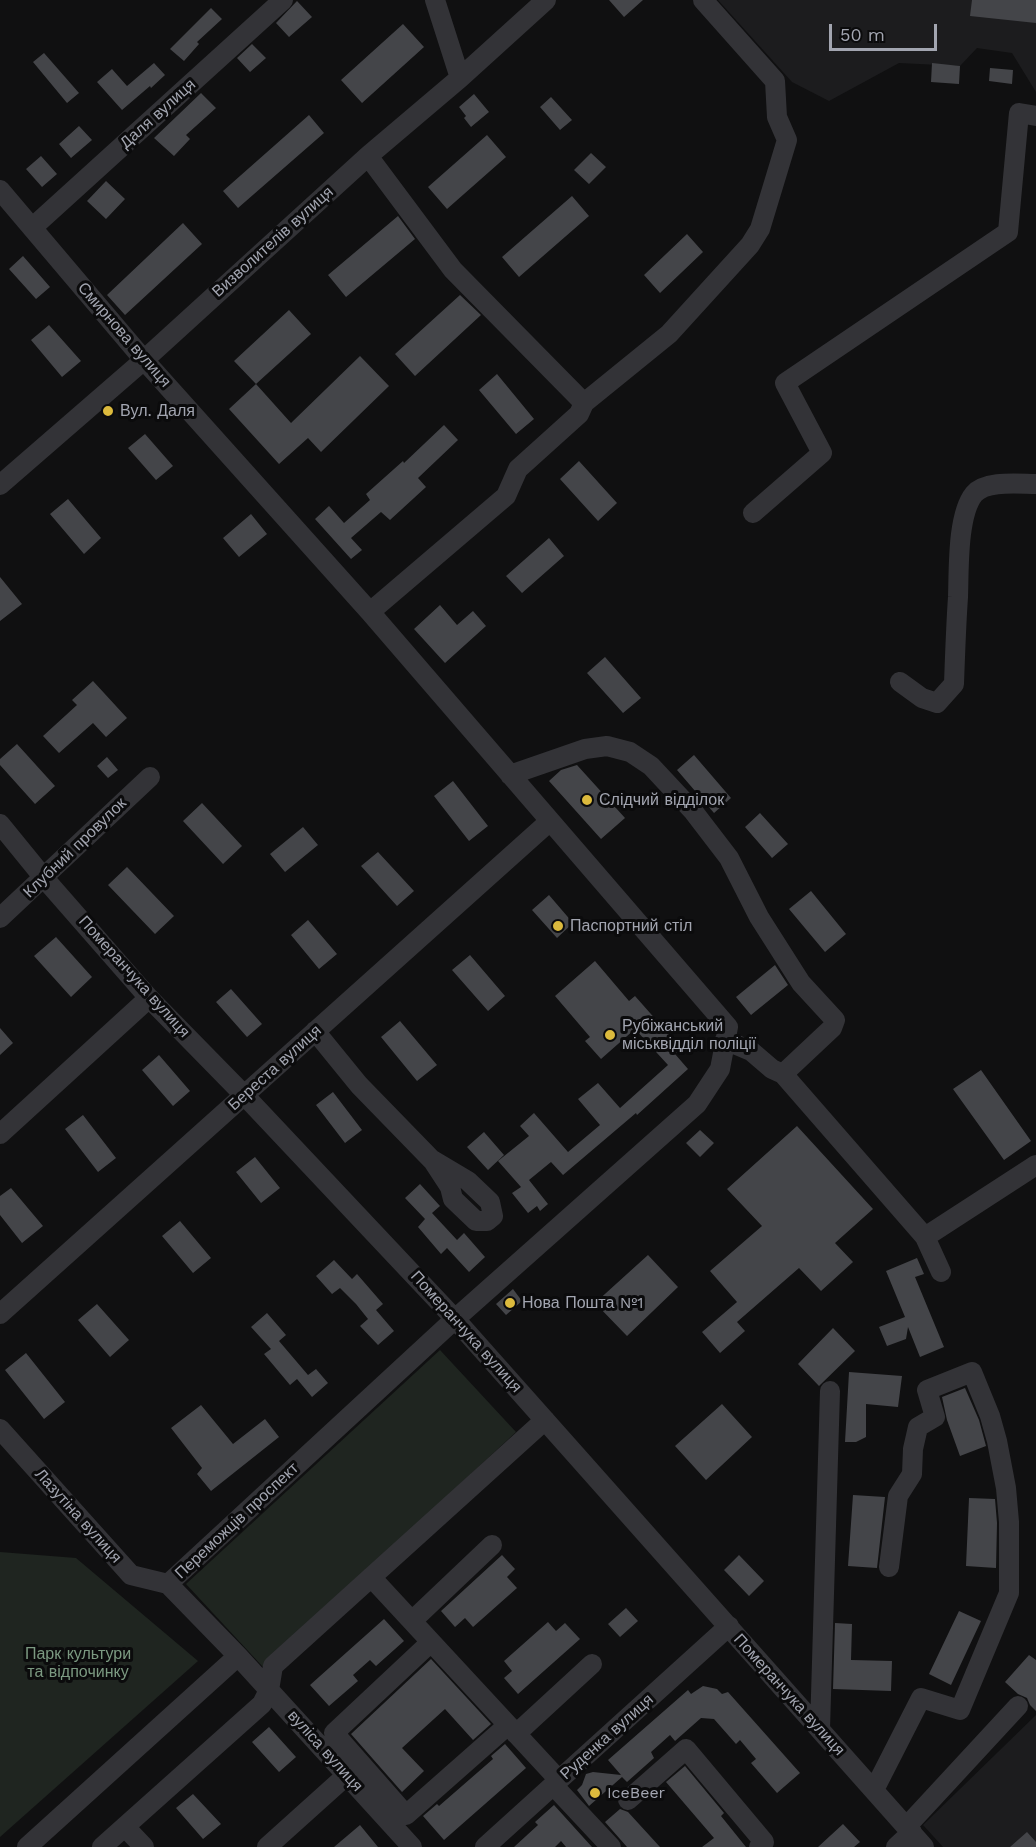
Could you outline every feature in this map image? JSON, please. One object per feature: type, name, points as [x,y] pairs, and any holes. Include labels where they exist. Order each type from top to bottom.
[{"type":"street","name":"Даля вулиця","points":[[33,227],[283,0]]},
{"type":"street","points":[[435,0],[460,78]]},
{"type":"street","name":"Визволителів вулиця","points":[[0,485],[144,360],[368,156],[460,78],[546,0]]},
{"type":"street","points":[[370,612],[506,495],[518,469],[579,414],[584,403],[669,334],[750,245],[760,229],[787,140],[777,117],[775,81],[704,0]]},
{"type":"street","points":[[753,513],[822,453],[785,383],[1008,232],[1018,113],[1036,116]]},
{"type":"street","points":[[368,156],[453,270],[584,403]]},
{"type":"street","name":"Смирнова вулиця","points":[[0,190],[144,360],[370,612],[728,1027],[725,1040]]},
{"type":"street","points":[[900,682],[922,698],[937,703],[954,684],[961,535],[967,507],[975,493],[989,486],[1008,483],[1036,484]]},
{"type":"street","points":[[510,775],[585,749],[607,746],[630,752],[651,766],[693,811],[729,858],[759,917],[801,983],[835,1020],[832,1028],[783,1074]]},
{"type":"street","name":"Клубний провулок","points":[[0,918],[150,777]]},
{"type":"street","name":"Береста вулиця","points":[[0,1314],[550,821]]},
{"type":"street","name":"Померанчука вулиця","points":[[0,824],[149,998],[456,1319],[914,1835]]},
{"type":"street","points":[[0,1134],[149,998]]},
{"type":"street","points":[[315,1031],[359,1085],[433,1161]]},
{"type":"street","points":[[725,1040],[751,1051],[772,1069],[783,1074],[925,1237],[941,1272]]},
{"type":"street","name":"Переможців проспект","points":[[238,1656],[168,1584],[456,1319],[697,1104],[720,1069],[725,1040]]},
{"type":"street","points":[[925,1237],[1036,1165]]},
{"type":"street","points":[[874,1790],[921,1698],[960,1710],[1009,1593],[1009,1522],[1006,1488],[998,1441],[972,1372],[927,1390],[935,1417],[918,1427],[913,1449],[912,1474],[898,1496],[889,1567]]},
{"type":"street","points":[[820,1729],[830,1391]]},
{"type":"street","points":[[102,1847],[262,1704],[269,1690],[273,1666],[545,1420]]},
{"type":"street","name":"Лазутіна вулиця","points":[[0,1429],[132,1575],[168,1584]]},
{"type":"street","points":[[412,1621],[492,1545]]},
{"type":"street","points":[[371,1577],[512,1729],[611,1847]]},
{"type":"street","name":"Руденка вулиця","points":[[485,1847],[729,1626]]},
{"type":"street","points":[[431,1642],[334,1732],[360,1781],[406,1815],[592,1664]]},
{"type":"street","points":[[27,1847],[238,1656]]},
{"type":"street","name":"вуліса вулиця","points":[[238,1656],[360,1781],[412,1847]]},
{"type":"street","points":[[896,1847],[914,1835],[1018,1706]]},
{"type":"street","points":[[628,1800],[686,1749],[764,1842],[759,1847]]},
{"type":"street","points":[[267,1847],[360,1781]]},
{"type":"street","points":[[125,1827],[144,1847]]},
{"type":"shaded area","points":[[718,0],[1036,0],[1036,92],[1012,53],[977,48],[960,66],[899,63],[829,101],[792,82]]},
{"type":"shaded area","points":[[1036,1715],[1036,1847],[943,1847],[923,1825]]},
{"type":"green space","points":[[440,1350],[516,1432],[263,1667],[186,1584]]},
{"type":"green space","name":"Парк культури та відпочинку","points":[[0,1552],[76,1558],[198,1661],[0,1837]]},
{"type":"building","points":[[609,0],[643,0],[624,17]]},
{"type":"building","points":[[972,0],[1036,0],[1036,23],[970,16]]},
{"type":"building","points":[[297,1],[312,17],[289,37],[276,23]]},
{"type":"building","points":[[211,8],[222,19],[197,42],[199,44],[184,61],[170,49]]},
{"type":"building","points":[[403,24],[424,47],[362,103],[341,80]]},
{"type":"building","points":[[252,44],[266,58],[250,72],[237,58]]},
{"type":"building","points":[[44,53],[79,93],[67,103],[33,62]]},
{"type":"building","points":[[154,63],[165,75],[122,110],[97,82],[112,69],[127,86]]},
{"type":"building","points":[[932,63],[960,66],[959,84],[931,82]]},
{"type":"building","points":[[990,68],[1013,70],[1012,84],[989,81]]},
{"type":"building","points":[[201,93],[216,108],[186,135],[190,139],[174,156],[154,138]]},
{"type":"building","points":[[474,94],[489,112],[471,127],[459,107]]},
{"type":"building","points":[[551,97],[572,120],[560,130],[540,107]]},
{"type":"building","points":[[309,115],[324,133],[238,208],[223,191]]},
{"type":"building","points":[[79,126],[92,140],[71,158],[59,144]]},
{"type":"building","points":[[487,135],[506,157],[447,209],[428,187]]},
{"type":"building","points":[[591,153],[606,167],[589,184],[574,170]]},
{"type":"building","points":[[41,156],[57,174],[42,187],[26,169]]},
{"type":"building","points":[[106,181],[125,199],[106,219],[87,201]]},
{"type":"building","points":[[572,196],[589,216],[519,277],[502,257]]},
{"type":"building","points":[[398,216],[415,239],[346,297],[328,275]]},
{"type":"building","points":[[183,223],[202,244],[125,315],[107,295]]},
{"type":"building","points":[[687,234],[703,252],[660,293],[644,275]]},
{"type":"building","points":[[23,256],[50,287],[36,299],[9,269]]},
{"type":"building","points":[[460,295],[481,315],[415,376],[395,354]]},
{"type":"building","points":[[289,310],[311,334],[256,384],[234,361]]},
{"type":"building","points":[[49,325],[81,361],[62,377],[31,340]]},
{"type":"building","points":[[360,356],[389,386],[321,452],[308,438],[279,464],[229,409],[256,384],[291,423]]},
{"type":"building","points":[[497,374],[534,419],[516,434],[479,390]]},
{"type":"building","points":[[444,425],[458,440],[418,478],[426,487],[390,520],[381,512],[351,538],[362,550],[351,559],[315,519],[329,506],[344,523],[370,500],[366,494],[403,461],[404,463]]},
{"type":"building","points":[[145,434],[173,466],[156,480],[128,448]]},
{"type":"building","points":[[579,461],[617,503],[598,521],[560,479]]},
{"type":"building","points":[[68,499],[101,538],[84,554],[50,514]]},
{"type":"building","points":[[251,514],[267,534],[239,557],[223,538]]},
{"type":"building","points":[[549,538],[564,556],[522,593],[506,576]]},
{"type":"building","points":[[0,577],[22,604],[0,621]]},
{"type":"building","points":[[440,605],[457,625],[473,611],[486,626],[445,663],[414,629]]},
{"type":"building","points":[[605,657],[641,698],[623,713],[587,673]]},
{"type":"building","points":[[93,681],[127,718],[106,737],[93,723],[59,753],[43,736],[77,705],[72,700]]},
{"type":"building","points":[[17,744],[55,786],[35,804],[0,765],[0,759]]},
{"type":"building","points":[[694,755],[731,798],[714,813],[677,770]]},
{"type":"building","points":[[107,757],[118,770],[108,778],[97,766]]},
{"type":"building","name":"Слідчий відділок","points":[[577,765],[625,818],[601,839],[549,781],[561,770]]},
{"type":"building","points":[[453,781],[488,826],[469,841],[434,796]]},
{"type":"building","points":[[202,803],[242,846],[223,864],[183,821]]},
{"type":"building","points":[[760,813],[788,844],[772,858],[745,827]]},
{"type":"building","points":[[303,827],[318,845],[285,872],[270,854]]},
{"type":"building","points":[[378,852],[414,891],[397,906],[361,866]]},
{"type":"building","points":[[127,867],[174,916],[155,934],[108,885]]},
{"type":"building","points":[[811,891],[846,934],[825,952],[789,909]]},
{"type":"building","points":[[549,895],[573,923],[557,938],[532,910]]},
{"type":"building","points":[[308,920],[337,954],[319,969],[291,935]]},
{"type":"building","points":[[56,937],[92,977],[71,997],[34,956]]},
{"type":"building","points":[[470,955],[505,996],[488,1011],[452,970]]},
{"type":"building","points":[[595,961],[629,1001],[635,996],[681,1048],[675,1054],[688,1069],[637,1115],[636,1113],[563,1175],[551,1162],[529,1180],[548,1204],[540,1211],[537,1206],[528,1213],[512,1193],[521,1187],[498,1161],[529,1136],[520,1126],[534,1113],[568,1152],[600,1125],[578,1099],[598,1083],[620,1108],[668,1065],[635,1029],[601,1059],[585,1041],[590,1037],[555,996]]},
{"type":"building","points":[[775,965],[788,985],[751,1015],[736,997]]},
{"type":"building","points":[[231,989],[262,1024],[247,1037],[216,1002]]},
{"type":"building","points":[[400,1021],[437,1065],[417,1081],[381,1037]]},
{"type":"building","points":[[0,1028],[13,1043],[0,1055]]},
{"type":"building","points":[[159,1055],[190,1091],[173,1106],[142,1070]]},
{"type":"building","points":[[981,1070],[1031,1141],[1004,1160],[953,1089]]},
{"type":"building","points":[[333,1092],[362,1130],[345,1143],[316,1105]]},
{"type":"building","points":[[83,1115],[116,1158],[98,1172],[65,1129]]},
{"type":"building","points":[[797,1126],[873,1209],[835,1243],[853,1262],[821,1291],[799,1268],[737,1322],[745,1331],[720,1353],[702,1332],[737,1302],[710,1271],[762,1226],[727,1189]]},
{"type":"building","points":[[700,1130],[714,1143],[700,1157],[686,1143]]},
{"type":"building","points":[[484,1132],[504,1155],[488,1170],[467,1147]]},
{"type":"building","points":[[255,1157],[280,1188],[261,1203],[236,1172]]},
{"type":"building","points":[[420,1184],[440,1206],[432,1213],[457,1240],[464,1233],[485,1257],[469,1272],[447,1248],[441,1254],[418,1227],[425,1219],[405,1198]]},
{"type":"building","points":[[11,1188],[43,1226],[22,1243],[0,1215],[0,1196]]},
{"type":"building","points":[[180,1221],[211,1258],[193,1273],[162,1236]]},
{"type":"building","points":[[648,1255],[678,1287],[627,1336],[595,1303]]},
{"type":"building","points":[[917,1258],[924,1274],[915,1277],[944,1347],[920,1357],[908,1327],[906,1339],[887,1346],[879,1327],[905,1317],[886,1271]]},
{"type":"building","points":[[334,1260],[352,1279],[357,1274],[383,1304],[376,1310],[394,1331],[378,1345],[360,1326],[368,1319],[356,1304],[340,1288],[332,1294],[316,1276]]},
{"type":"building","points":[[513,1289],[522,1301],[506,1315],[496,1304]]},
{"type":"building","points":[[97,1304],[129,1340],[110,1357],[78,1320]]},
{"type":"building","points":[[267,1313],[286,1335],[279,1341],[308,1375],[316,1369],[328,1383],[312,1397],[297,1379],[290,1385],[264,1354],[271,1349],[251,1327]]},
{"type":"building","points":[[833,1328],[855,1351],[819,1386],[798,1364]]},
{"type":"building","points":[[26,1353],[65,1402],[44,1419],[5,1370]]},
{"type":"building","points":[[849,1372],[902,1376],[898,1407],[866,1404],[866,1437],[856,1442],[845,1442]]},
{"type":"building","points":[[965,1388],[979,1420],[986,1446],[960,1456],[947,1420],[942,1397]]},
{"type":"building","points":[[722,1404],[752,1437],[706,1480],[675,1446]]},
{"type":"building","points":[[201,1405],[233,1444],[265,1419],[279,1437],[211,1491],[197,1474],[202,1468],[171,1428]]},
{"type":"building","points":[[853,1495],[885,1497],[877,1568],[848,1566]]},
{"type":"building","points":[[969,1498],[995,1499],[996,1568],[966,1566]]},
{"type":"building","points":[[502,1555],[515,1569],[507,1577],[517,1588],[473,1627],[465,1618],[455,1627],[441,1611]]},
{"type":"building","points":[[739,1555],[764,1581],[749,1596],[724,1570]]},
{"type":"building","points":[[626,1608],[638,1621],[620,1637],[608,1624]]},
{"type":"building","points":[[959,1611],[981,1621],[951,1685],[929,1674]]},
{"type":"building","points":[[384,1619],[404,1641],[376,1666],[370,1660],[353,1675],[358,1681],[329,1706],[310,1685]]},
{"type":"building","points":[[548,1622],[556,1631],[565,1623],[580,1639],[518,1694],[504,1678],[512,1671],[504,1661]]},
{"type":"building","points":[[835,1623],[852,1624],[851,1660],[892,1661],[891,1691],[833,1689]]},
{"type":"building","points":[[1029,1655],[1036,1660],[1036,1711],[1027,1698],[1018,1694],[1005,1682]]},
{"type":"building","points":[[431,1659],[491,1724],[473,1740],[445,1709],[402,1748],[424,1771],[402,1792],[351,1734]]},
{"type":"building","points":[[703,1686],[717,1689],[722,1694],[728,1692],[800,1773],[777,1793],[751,1763],[756,1759],[740,1740],[736,1744],[714,1719],[701,1718],[675,1741],[670,1735],[651,1752],[654,1758],[627,1782],[622,1777],[589,1806],[577,1790],[582,1785],[586,1774],[593,1772],[621,1775],[608,1760],[688,1690],[691,1694]]},
{"type":"building","points":[[269,1727],[296,1757],[279,1772],[252,1742]]},
{"type":"building","points":[[505,1744],[526,1768],[444,1840],[423,1816],[437,1804],[439,1806],[493,1759],[491,1756]]},
{"type":"building","points":[[685,1766],[724,1813],[721,1816],[746,1847],[702,1847],[714,1838],[666,1782]]},
{"type":"building","points":[[193,1794],[221,1824],[203,1839],[176,1808]]},
{"type":"building","points":[[554,1805],[592,1847],[566,1847],[561,1841],[555,1847],[514,1847],[538,1825],[535,1822]]},
{"type":"building","points":[[620,1809],[628,1812],[660,1847],[627,1847],[605,1822]]},
{"type":"building","points":[[843,1824],[860,1842],[854,1847],[818,1847]]},
{"type":"building","points":[[360,1825],[378,1847],[334,1847]]},
{"type":"building","points":[[1027,1832],[1036,1842],[1036,1847],[1010,1847]]},
{"type":"place","name":"Вул. Даля","points":[[108,411]]},
{"type":"place","name":"Слідчий відділок","points":[[587,800]]},
{"type":"place","name":"Паспортний стіл","points":[[558,926]]},
{"type":"place","name":"Рубіжанський міськвідділ поліції","points":[[610,1035]]},
{"type":"place","name":"Нова Пошта №1","points":[[510,1303]]},
{"type":"place","name":"IceBeer","points":[[595,1793]]}]
